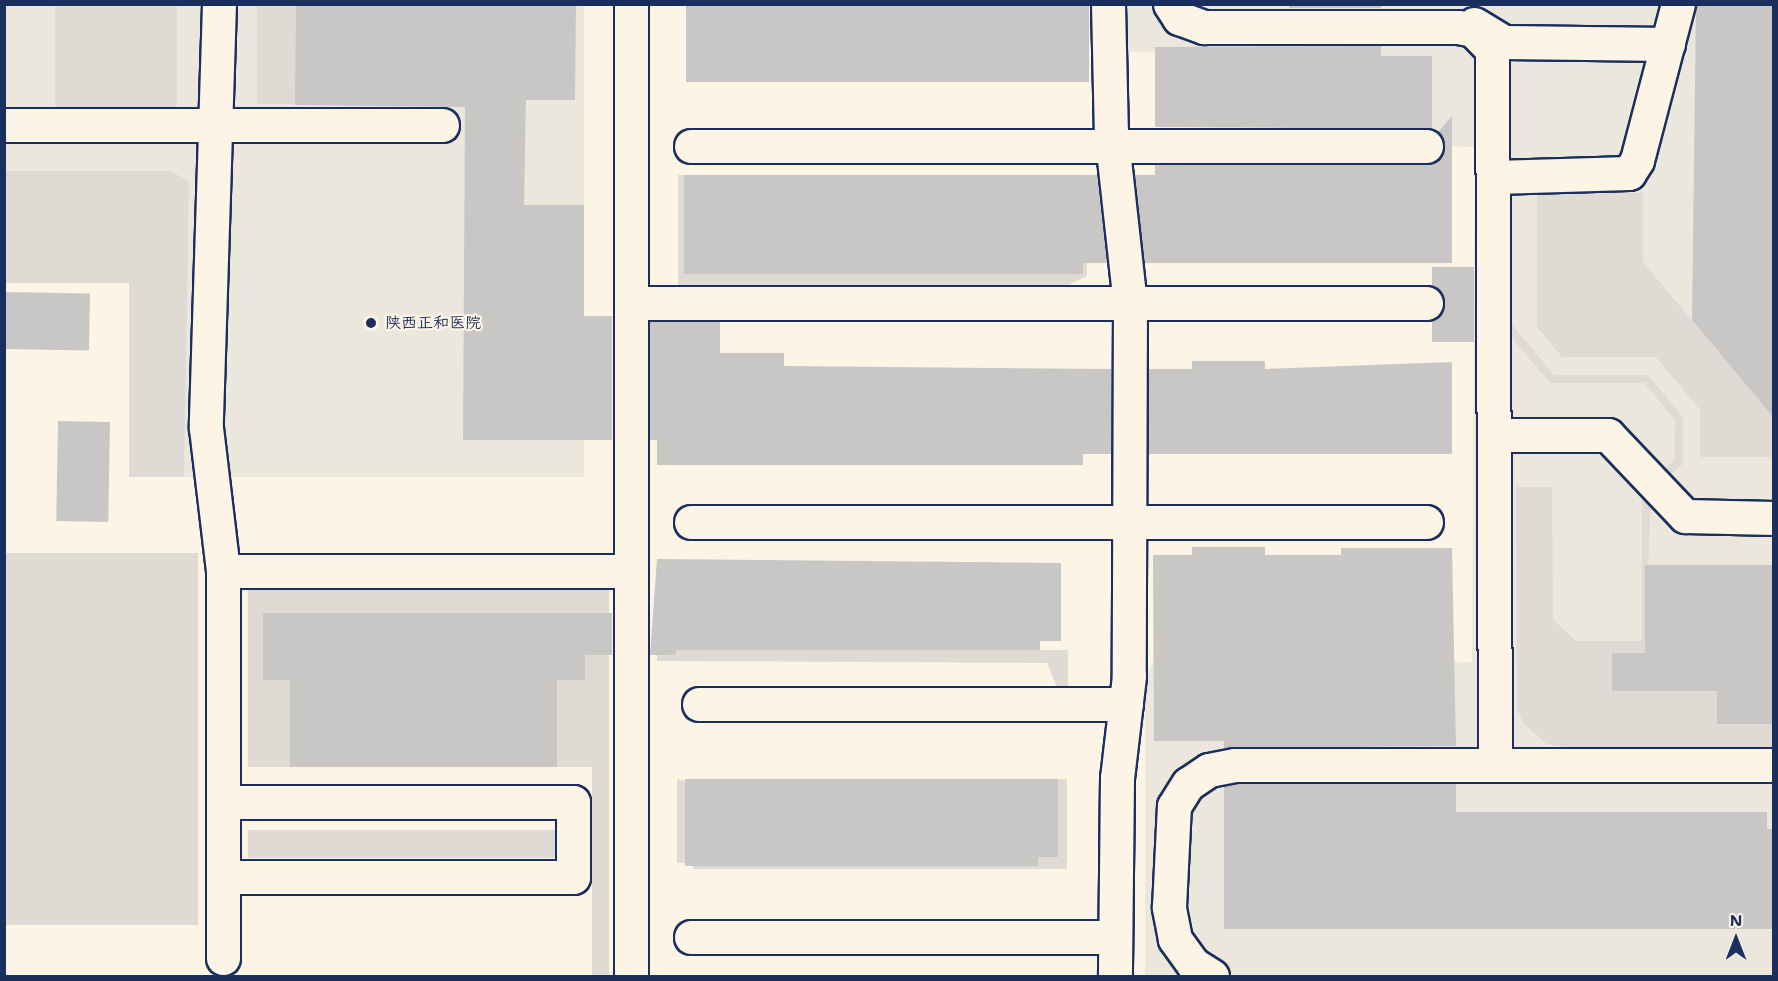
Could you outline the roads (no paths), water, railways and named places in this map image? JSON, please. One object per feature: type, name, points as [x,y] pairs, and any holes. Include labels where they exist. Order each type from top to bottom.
[{"type":"street","points":[[219,4],[206,428],[223,571],[223,958]]},
{"type":"street","points":[[631,4],[631,976]]},
{"type":"street","points":[[1108,4],[1113,146],[1130,303],[1130,522],[1126,704],[1117,778],[1115,976]]},
{"type":"street","points":[[1170,4],[1179,18],[1204,27],[1473,30],[1492,50],[1495,64],[1495,765]]},
{"type":"street","points":[[1459,4],[1476,27],[1504,42],[1668,44]]},
{"type":"street","points":[[1495,177],[1629,173],[1637,160],[1678,4]]},
{"type":"street","points":[[4,125],[442,125]]},
{"type":"street","points":[[691,146],[1426,146]]},
{"type":"street","points":[[631,303],[1426,303]]},
{"type":"street","points":[[1495,435],[1608,435],[1685,516],[1773,518]]},
{"type":"street","points":[[691,522],[1426,522]]},
{"type":"street","points":[[223,571],[631,571]]},
{"type":"street","points":[[699,704],[1126,704]]},
{"type":"street","points":[[1212,976],[1193,964],[1175,939],[1169,907],[1169,831],[1174,806],[1188,784],[1209,770],[1235,765],[1773,765]]},
{"type":"street","points":[[223,801],[573,801],[573,877],[223,877]]},
{"type":"street","points":[[691,937],[1115,937]]},
{"type":"place","name":"陕西正和医院","points":[[371,323]]}]
